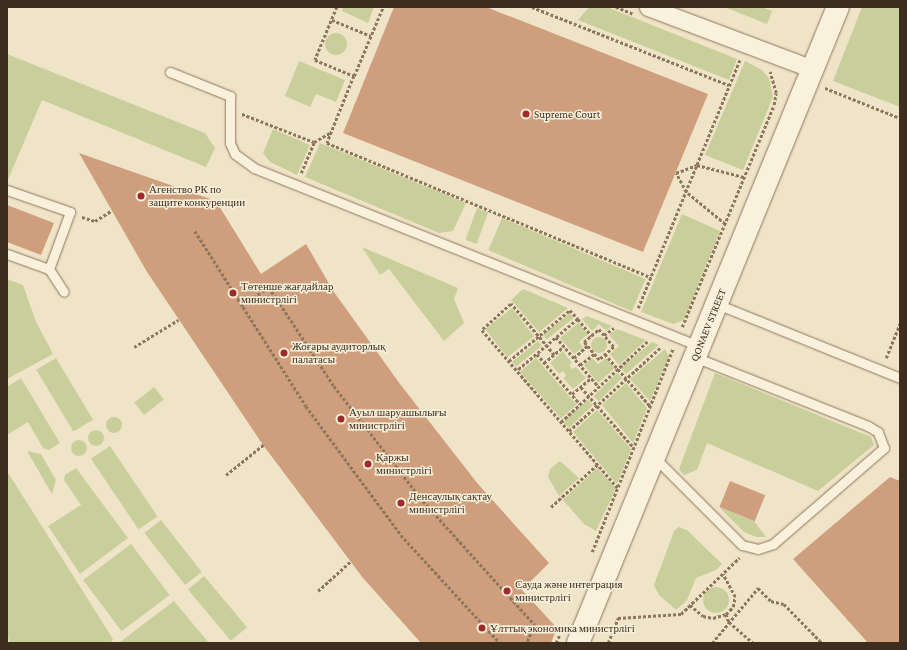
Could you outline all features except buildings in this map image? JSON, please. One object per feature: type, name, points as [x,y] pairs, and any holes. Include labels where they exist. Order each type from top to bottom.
[{"type":"street","name":"QONAEV STREET","points":[[578,643],[838,7]]},
{"type":"street","points":[[643,11],[741,52],[810,75]]},
{"type":"lane","points":[[170,72],[230,96],[228,129],[235,154],[254,168],[679,335],[697,352],[868,426],[878,432],[884,441],[880,454],[773,544],[765,548],[750,548],[742,545],[654,457]]},
{"type":"lane","points":[[7,190],[70,212],[49,269]]},
{"type":"lane","points":[[7,254],[49,269],[64,292]]},
{"type":"lane","points":[[716,304],[900,378]]},
{"type":"path","points":[[337,7],[315,60],[354,76]]},
{"type":"path","points":[[383,7],[327,143],[651,277]]},
{"type":"path","points":[[532,7],[729,85]]},
{"type":"path","points":[[616,7],[643,11]]},
{"type":"path","points":[[332,20],[371,36]]},
{"type":"path","points":[[634,318],[697,165],[741,52]]},
{"type":"path","points":[[590,556],[744,177],[776,93],[774,81],[764,67]]},
{"type":"path","points":[[810,75],[900,118]]},
{"type":"path","points":[[229,109],[314,142]]},
{"type":"path","points":[[297,185],[314,142],[332,132]]},
{"type":"path","points":[[725,224],[686,192],[676,173],[697,165],[744,177]]},
{"type":"path","points":[[70,212],[95,221],[111,210]]},
{"type":"path","points":[[195,231],[241,306],[306,406],[401,535],[500,643]]},
{"type":"path","points":[[241,306],[269,287],[334,386],[423,501],[535,625],[527,643]]},
{"type":"path","points":[[554,355],[511,304],[482,330],[618,488]]},
{"type":"path","points":[[509,361],[570,310],[592,336]]},
{"type":"path","points":[[517,371],[578,319]]},
{"type":"path","points":[[134,347],[178,320]]},
{"type":"path","points":[[882,371],[900,324]]},
{"type":"path","points":[[604,335],[614,328]]},
{"type":"path","points":[[599,329],[614,347],[599,360],[584,342],[592,336],[599,329]]},
{"type":"path","points":[[556,337],[599,387]]},
{"type":"path","points":[[561,422],[648,341]]},
{"type":"path","points":[[544,363],[564,346]]},
{"type":"path","points":[[574,358],[588,346]]},
{"type":"path","points":[[569,432],[661,348]]},
{"type":"path","points":[[537,354],[580,404]]},
{"type":"path","points":[[580,365],[594,354]]},
{"type":"path","points":[[606,354],[650,406]]},
{"type":"path","points":[[572,394],[591,378]]},
{"type":"path","points":[[581,387],[634,448]]},
{"type":"path","points":[[226,475],[263,445]]},
{"type":"path","points":[[551,507],[598,464]]},
{"type":"path","points":[[608,643],[618,618],[681,614],[750,548]]},
{"type":"path","points":[[318,591],[351,561]]},
{"type":"path","points":[[690,605],[703,616],[712,618],[726,614],[735,597],[733,587],[723,574]]},
{"type":"path","points":[[712,643],[758,588],[771,601],[784,604],[822,643]]},
{"type":"path","points":[[726,614],[729,622],[753,643]]},
{"type":"path","points":[[556,643],[562,629]]},
{"type":"green space","points":[[343,7],[374,7],[368,23],[342,11]]},
{"type":"green space","points":[[589,7],[607,7],[737,59],[729,80],[578,20]]},
{"type":"green space","points":[[724,7],[761,7],[772,11],[767,24]]},
{"type":"green space","points":[[862,7],[900,7],[900,107],[833,81]]},
{"type":"green space","points":[[336,33],[344,36],[347,44],[344,52],[336,55],[328,52],[325,44],[328,36]]},
{"type":"green space","points":[[7,54],[205,133],[215,148],[206,167],[42,100],[7,182]]},
{"type":"green space","points":[[299,61],[345,80],[336,102],[316,94],[310,107],[285,96]]},
{"type":"green space","points":[[745,61],[762,70],[769,78],[773,97],[743,170],[705,155]]},
{"type":"green space","points":[[273,129],[310,145],[297,175],[270,162],[263,153]]},
{"type":"green space","points":[[320,143],[466,203],[453,231],[439,233],[305,177]]},
{"type":"green space","points":[[477,208],[488,212],[477,244],[465,240]]},
{"type":"green space","points":[[682,214],[720,231],[684,320],[673,324],[641,312]]},
{"type":"green space","points":[[502,218],[646,279],[632,311],[488,250]]},
{"type":"green space","points":[[362,247],[458,288],[454,299],[464,323],[444,341],[389,269],[380,275]]},
{"type":"green space","points":[[7,279],[23,285],[36,322],[53,354],[7,379]]},
{"type":"green space","points":[[523,289],[568,308],[539,332],[511,300]]},
{"type":"green space","points":[[512,308],[534,336],[507,357],[485,329]]},
{"type":"green space","points":[[570,313],[574,318],[547,340],[543,335]]},
{"type":"green space","points":[[587,316],[612,326],[606,331],[599,324],[592,331],[582,319]]},
{"type":"green space","points":[[578,323],[588,334],[579,342],[583,347],[574,354],[560,338]]},
{"type":"green space","points":[[617,329],[646,340],[619,365],[610,354],[619,346],[609,335]]},
{"type":"green space","points":[[599,337],[605,339],[607,345],[605,351],[599,353],[593,351],[591,345],[593,339]]},
{"type":"green space","points":[[538,341],[542,346],[516,366],[512,362]]},
{"type":"green space","points":[[652,342],[659,345],[626,374],[621,368]]},
{"type":"green space","points":[[665,349],[669,357],[650,401],[630,379]]},
{"type":"green space","points":[[563,351],[572,363],[569,365],[572,369],[576,367],[586,378],[573,389],[563,378],[566,376],[563,371],[559,374],[550,363]]},
{"type":"green space","points":[[56,358],[93,420],[73,432],[36,370]]},
{"type":"green space","points":[[536,358],[577,405],[561,419],[520,372]]},
{"type":"green space","points":[[592,358],[598,364],[606,358],[615,368],[598,383],[584,365]]},
{"type":"green space","points":[[617,373],[622,378],[599,401],[594,396]]},
{"type":"green space","points":[[715,373],[871,437],[874,445],[818,491],[707,443],[697,470],[684,475],[679,469]]},
{"type":"green space","points":[[21,378],[60,443],[49,450],[43,448],[28,422],[7,435],[7,387]]},
{"type":"green space","points":[[626,383],[647,408],[633,443],[602,405]]},
{"type":"green space","points":[[154,387],[164,400],[144,415],[134,402]]},
{"type":"green space","points":[[588,400],[593,405],[569,428],[563,422]]},
{"type":"green space","points":[[597,410],[631,449],[617,484],[573,432]]},
{"type":"green space","points":[[114,417],[120,419],[122,425],[120,431],[114,433],[108,431],[106,425],[108,419]]},
{"type":"green space","points":[[96,430],[102,432],[104,438],[102,444],[96,446],[90,444],[88,438],[90,432]]},
{"type":"green space","points":[[76,440],[82,440],[87,445],[85,454],[82,456],[76,456],[71,451],[71,445]]},
{"type":"green space","points":[[110,446],[158,516],[138,529],[91,459]]},
{"type":"green space","points":[[27,451],[41,454],[56,480],[52,494]]},
{"type":"green space","points":[[560,461],[579,478],[559,496],[548,477],[550,469]]},
{"type":"green space","points":[[76,468],[128,538],[80,574],[48,526],[81,505],[64,480],[65,475]]},
{"type":"green space","points":[[597,468],[616,488],[596,531],[584,524],[563,500]]},
{"type":"green space","points":[[7,471],[113,639],[111,643],[10,643],[7,635]]},
{"type":"green space","points":[[719,507],[754,521],[766,537],[756,537],[744,532]]},
{"type":"green space","points":[[161,520],[202,572],[185,585],[144,533]]},
{"type":"green space","points":[[679,527],[687,530],[722,564],[716,570],[696,578],[687,600],[676,610],[659,595],[654,585],[674,531]]},
{"type":"green space","points":[[131,544],[170,595],[122,631],[83,580]]},
{"type":"green space","points":[[204,576],[247,627],[231,641],[188,589]]},
{"type":"green space","points":[[716,587],[725,591],[729,600],[725,609],[716,613],[707,609],[703,600],[707,591]]},
{"type":"green space","points":[[174,601],[209,643],[120,643],[120,642]]},
{"type":"place","name":"Supreme Court","points":[[526,114]]},
{"type":"place","name":"Агенство РК по защите конкуренции","points":[[141,196]]},
{"type":"place","name":"Төтенше жағдайлар министрлігі","points":[[233,293]]},
{"type":"place","name":"Жоғары аудиторлық палатасы","points":[[284,353]]},
{"type":"place","name":"Ауыл шаруашылығы министрлігі","points":[[341,419]]},
{"type":"place","name":"Қаржы министрлігі","points":[[368,464]]},
{"type":"place","name":"Денсаулық сақтау министрлігі","points":[[401,503]]},
{"type":"place","name":"Сауда жəне интеграция министрлігі","points":[[507,591]]},
{"type":"place","name":"Ұлттық экономика министрлігі","points":[[482,628]]}]
